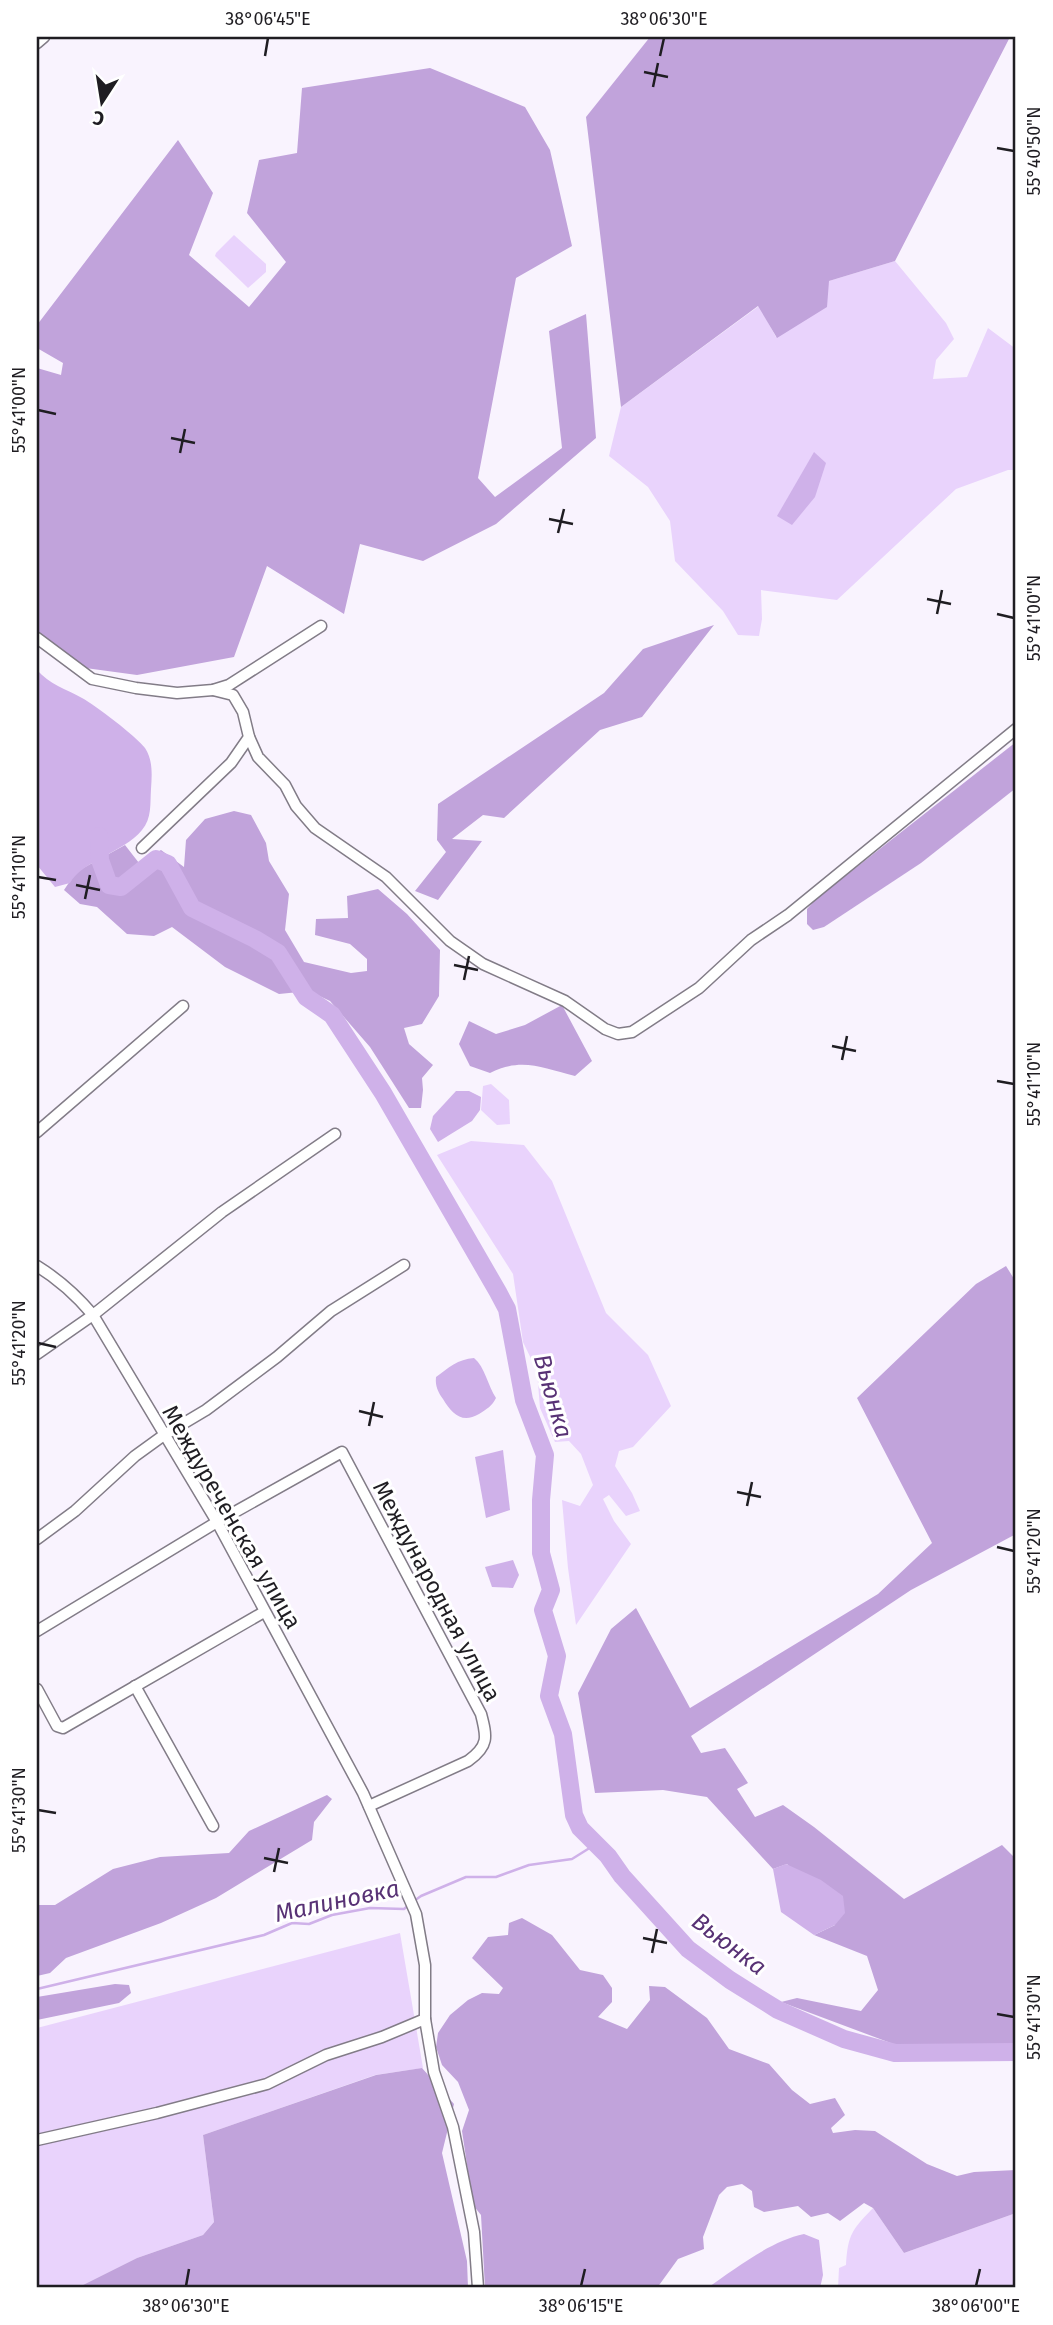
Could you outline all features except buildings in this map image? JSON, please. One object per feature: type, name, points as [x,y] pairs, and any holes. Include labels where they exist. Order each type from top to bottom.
[{"type":"street","points":[[37,43],[44,37]]},
{"type":"street","points":[[37,638],[92,679],[177,693],[213,690],[229,685],[321,626]]},
{"type":"street","points":[[213,690],[233,695],[243,712],[249,737],[258,757],[285,785],[296,806],[315,828],[386,877],[450,941],[484,964],[565,1001],[605,1029],[618,1034],[632,1032],[699,988],[751,940],[788,915],[1016,729]]},
{"type":"street","points":[[142,848],[231,763],[249,737]]},
{"type":"street","points":[[37,1132],[183,1006]]},
{"type":"street","points":[[37,1354],[93,1315],[222,1212],[335,1133]]},
{"type":"street","points":[[37,1539],[75,1511],[135,1456],[277,1357],[331,1311],[404,1265]]},
{"type":"street","name":"Междуреченская улица","points":[[37,1266],[53,1276],[93,1315],[217,1522],[369,1806],[416,1914],[425,1965],[425,2020],[434,2072],[453,2127],[474,2232],[478,2288]]},
{"type":"street","name":"Международная улица","points":[[217,1522],[342,1452],[481,1714],[486,1732],[485,1744],[479,1753],[468,1760],[369,1806]]},
{"type":"street","points":[[37,1631],[217,1522]]},
{"type":"street","points":[[37,1689],[57,1727],[63,1728],[264,1612]]},
{"type":"street","points":[[135,1686],[213,1826]]},
{"type":"street","points":[[37,2140],[267,2084],[326,2055],[425,2020]]},
{"type":"shaded area","points":[[650,37],[1010,37],[895,261],[829,281],[827,307],[777,338],[758,306],[621,407],[586,117]]},
{"type":"shaded area","points":[[430,68],[525,107],[550,150],[572,246],[516,278],[478,478],[495,497],[562,448],[549,331],[586,314],[596,438],[496,524],[423,561],[360,544],[344,614],[267,566],[234,657],[137,675],[78,667],[37,640],[37,368],[61,375],[63,363],[37,348],[37,325],[178,140],[213,193],[189,255],[249,307],[286,262],[247,213],[259,160],[297,153],[302,88]]},
{"type":"shaded area","points":[[234,235],[266,264],[266,272],[248,288],[215,256]]},
{"type":"shaded area","points":[[895,261],[946,323],[954,339],[936,360],[933,379],[967,377],[988,328],[1016,349],[1016,470],[1008,470],[956,489],[837,600],[761,590],[762,619],[759,636],[738,635],[723,611],[675,561],[670,521],[648,487],[609,456],[621,407],[759,306],[776,337],[829,281]]},
{"type":"shaded area","points":[[814,452],[826,463],[815,497],[792,525],[777,516]]},
{"type":"shaded area","points":[[714,625],[642,717],[600,730],[504,818],[483,815],[452,839],[482,841],[438,900],[415,891],[446,852],[437,840],[438,804],[604,693],[643,649]]},
{"type":"shaded area","points":[[37,670],[52,683],[96,707],[134,737],[145,748],[152,778],[150,811],[142,830],[125,845],[84,868],[70,883],[55,887],[37,865]]},
{"type":"shaded area","points":[[1016,742],[1016,788],[921,863],[824,927],[813,930],[807,924],[807,909],[816,899]]},
{"type":"shaded area","points":[[234,811],[251,815],[266,843],[269,861],[289,894],[285,930],[304,962],[351,973],[367,971],[367,959],[350,944],[315,935],[316,919],[348,918],[347,896],[378,889],[407,914],[440,950],[439,996],[422,1024],[404,1028],[409,1044],[433,1065],[422,1078],[421,1108],[409,1108],[370,1047],[330,1001],[309,991],[279,994],[225,967],[172,927],[154,936],[127,934],[97,907],[80,904],[64,890],[76,872],[125,845],[139,863],[161,850],[184,867],[186,840],[205,819]]},
{"type":"shaded area","points":[[562,1005],[592,1061],[575,1076],[542,1067],[522,1065],[501,1068],[490,1073],[470,1066],[459,1044],[469,1021],[496,1034],[525,1025]]},
{"type":"shaded area","points":[[491,1084],[509,1100],[510,1124],[497,1125],[481,1110],[483,1086]]},
{"type":"shaded area","points":[[456,1091],[469,1091],[481,1097],[480,1110],[472,1121],[438,1142],[430,1129],[433,1116]]},
{"type":"shaded area","points":[[471,1141],[524,1145],[552,1181],[606,1313],[648,1355],[671,1406],[633,1447],[619,1451],[615,1466],[640,1511],[626,1516],[609,1495],[603,1499],[614,1521],[631,1544],[576,1625],[562,1500],[580,1506],[593,1485],[581,1454],[569,1441],[555,1442],[540,1408],[537,1371],[523,1342],[513,1274],[437,1155]]},
{"type":"shaded area","points":[[1006,1266],[1016,1282],[1016,1534],[911,1590],[691,1736],[701,1753],[725,1748],[748,1783],[737,1789],[755,1817],[783,1805],[904,1899],[1002,1845],[1016,1857],[1016,2044],[896,2045],[781,2002],[797,1998],[861,2011],[878,1990],[867,1956],[814,1935],[835,1925],[787,1864],[773,1869],[707,1797],[663,1790],[595,1793],[578,1693],[611,1629],[636,1608],[690,1708],[878,1594],[932,1543],[857,1398],[976,1284]]},
{"type":"shaded area","points":[[474,1358],[481,1366],[496,1398],[479,1414],[463,1418],[450,1409],[441,1396],[436,1386],[436,1377],[458,1362]]},
{"type":"shaded area","points":[[503,1450],[510,1510],[486,1518],[475,1457]]},
{"type":"shaded area","points":[[513,1560],[519,1575],[513,1588],[492,1587],[485,1567]]},
{"type":"shaded area","points":[[327,1795],[332,1799],[314,1822],[312,1840],[216,1898],[161,1923],[66,1958],[50,1973],[37,1976],[37,1905],[55,1905],[113,1869],[160,1857],[229,1853],[249,1831]]},
{"type":"shaded area","points":[[786,1864],[821,1880],[843,1896],[845,1913],[835,1925],[814,1935],[781,1912],[773,1869]]},
{"type":"shaded area","points":[[522,1918],[552,1935],[580,1970],[603,1975],[612,1988],[612,2002],[598,2017],[627,2029],[650,2000],[649,1986],[665,1987],[707,2018],[729,2049],[769,2064],[792,2090],[810,2104],[835,2098],[845,2115],[831,2128],[833,2133],[875,2131],[927,2164],[957,2176],[974,2172],[1016,2170],[1016,2213],[904,2253],[873,2208],[864,2203],[840,2221],[828,2213],[811,2217],[798,2206],[764,2212],[754,2207],[752,2191],[742,2184],[727,2187],[719,2195],[703,2237],[704,2249],[678,2259],[657,2288],[485,2288],[481,2215],[473,2205],[462,2131],[469,2110],[458,2082],[442,2065],[436,2047],[438,2033],[450,2015],[468,2000],[482,1993],[499,1994],[503,1988],[472,1958],[488,1937],[508,1935],[509,1923]]},
{"type":"shaded area","points":[[400,1933],[423,2068],[375,2075],[203,2135],[214,2222],[203,2235],[137,2258],[77,2288],[37,2288],[37,2028]]},
{"type":"shaded area","points":[[115,1984],[129,1985],[131,1993],[119,2003],[37,2020],[37,1997]]},
{"type":"shaded area","points":[[422,2068],[454,2104],[442,2153],[467,2261],[468,2288],[77,2288],[137,2258],[203,2235],[214,2222],[203,2135],[376,2075]]},
{"type":"shaded area","points":[[873,2208],[904,2253],[1016,2213],[1016,2288],[838,2288],[839,2268],[846,2265],[852,2233]]},
{"type":"shaded area","points":[[804,2234],[819,2240],[823,2275],[820,2288],[707,2288],[766,2249]]},
{"type":"waterway","name":"Вьюнка","points":[[99,836],[100,860],[109,885],[121,887],[156,859],[168,864],[192,908],[278,953],[306,997],[332,1015],[383,1093],[507,1309],[524,1400],[545,1455],[541,1500],[541,1553],[551,1590],[543,1610],[557,1656],[549,1696],[563,1734],[574,1815],[580,1828],[608,1856],[622,1876],[688,1949],[778,2010],[844,2039],[895,2053],[1016,2052]]},
{"type":"waterway","name":"Малиновка","points":[[414,1901],[466,1877],[496,1877],[529,1865],[572,1859],[596,1844]]},
{"type":"waterway","name":"Малиновка","points":[[37,1989],[264,1935],[292,1923],[309,1924],[332,1915],[370,1908],[404,1909],[409,1905]]}]
